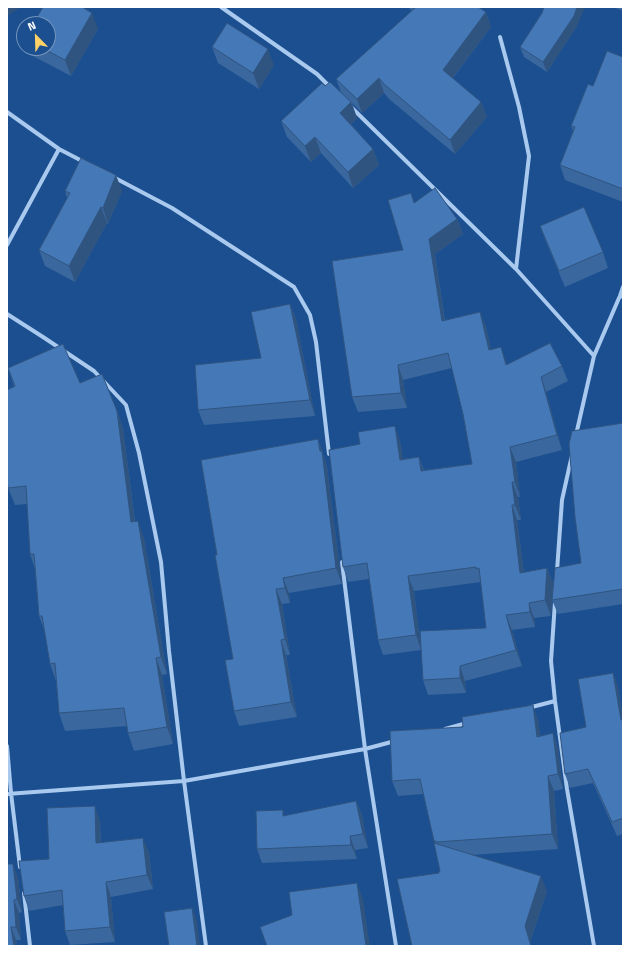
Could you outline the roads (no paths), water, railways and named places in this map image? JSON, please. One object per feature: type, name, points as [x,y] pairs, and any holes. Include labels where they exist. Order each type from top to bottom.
[{"type":"street","points":[[222,7],[317,74],[334,91]]},
{"type":"street","points":[[500,37],[519,107],[529,156],[516,269]]},
{"type":"street","points":[[345,102],[516,269],[594,356]]},
{"type":"street","points":[[7,112],[59,149],[88,164]]},
{"type":"street","points":[[7,245],[59,149]]},
{"type":"street","points":[[109,175],[172,208],[294,286],[310,315],[316,342],[330,459]]},
{"type":"street","points":[[575,440],[594,356],[623,287]]},
{"type":"street","points":[[619,298],[623,294]]},
{"type":"street","points":[[7,314],[94,371],[126,405],[139,454],[161,562],[184,781],[206,946]]},
{"type":"street","points":[[557,577],[562,500],[573,447]]},
{"type":"street","points":[[341,553],[365,749],[396,946]]},
{"type":"street","points":[[555,600],[551,661],[555,701],[567,789],[594,946]]},
{"type":"street","points":[[524,709],[555,701]]},
{"type":"street","points":[[441,730],[471,722]]},
{"type":"street","points":[[9,793],[184,781],[365,749],[403,739]]},
{"type":"street","points":[[7,746],[9,793],[21,870]]},
{"type":"street","points":[[23,885],[30,946]]}]
